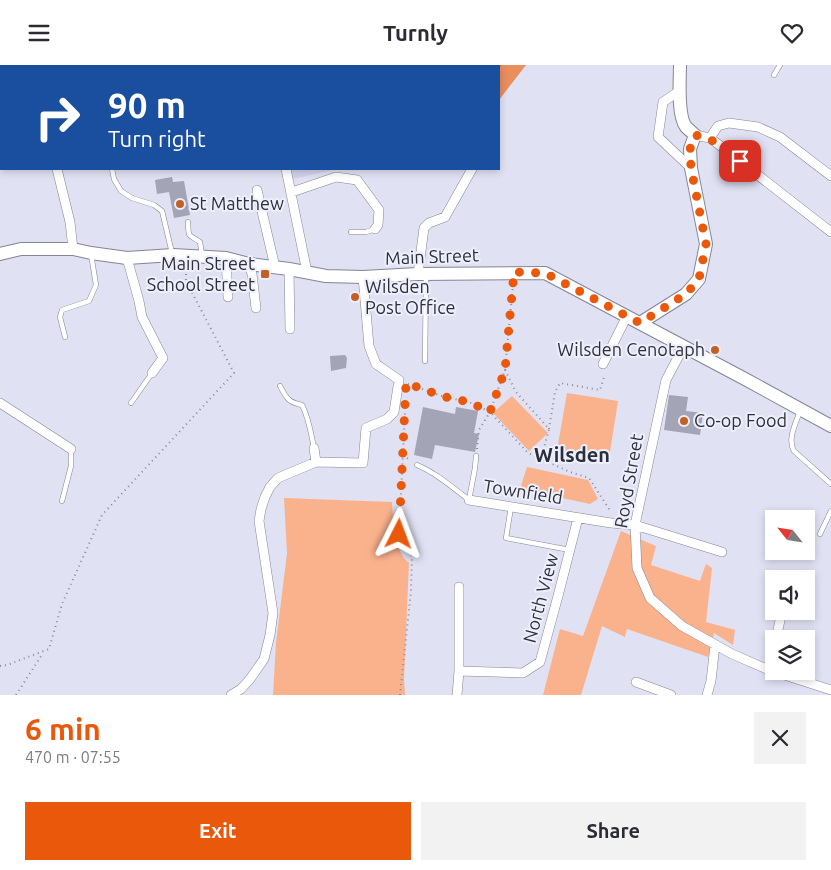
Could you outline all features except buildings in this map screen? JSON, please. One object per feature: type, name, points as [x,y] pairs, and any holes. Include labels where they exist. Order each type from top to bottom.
[{"type":"street","points":[[679,65],[679,91],[682,116],[686,127],[695,135],[710,139],[831,232]]},
{"type":"street","points":[[679,91],[663,102],[658,137],[691,168]]},
{"type":"street","points":[[710,139],[718,126],[729,123],[758,127],[780,137],[831,176]]},
{"type":"street","points":[[640,323],[686,294],[699,279],[706,244],[691,168],[690,149],[695,135]]},
{"type":"street","points":[[57,170],[70,222],[72,249]]},
{"type":"street","points":[[286,170],[308,272]]},
{"type":"street","points":[[422,274],[424,228],[429,223],[445,217],[471,170]]},
{"type":"street","points":[[292,192],[336,177],[357,180],[379,210],[378,225],[375,229]]},
{"type":"street","points":[[257,191],[275,267]]},
{"type":"street","name":"Main Street","points":[[0,254],[22,249],[72,249],[127,258],[179,255],[226,258],[250,264],[326,276],[363,277],[422,274],[545,273],[831,426]]},
{"type":"street","points":[[127,258],[142,317],[163,358],[152,373]]},
{"type":"street","points":[[226,258],[228,297]]},
{"type":"street","points":[[250,264],[256,308]]},
{"type":"street","points":[[289,269],[290,329]]},
{"type":"street","points":[[231,695],[241,689],[264,659],[270,635],[273,613],[260,521],[261,509],[270,487],[278,478],[316,462],[363,463],[366,428],[387,419],[394,413],[402,381],[376,364],[369,346],[363,277]]},
{"type":"street","points":[[603,364],[627,317]]},
{"type":"street","name":"Royd Street","points":[[684,347],[666,380],[635,525],[637,568],[650,598],[682,626],[732,654],[765,668]]},
{"type":"street","points":[[0,403],[71,449]]},
{"type":"street","points":[[314,448],[316,462]]},
{"type":"street","name":"Townfield","points":[[469,500],[611,523],[635,525],[722,552]]},
{"type":"street","name":"North View","points":[[459,671],[523,673],[540,662],[578,517]]},
{"type":"street","points":[[456,695],[459,671],[459,587]]},
{"type":"street","points":[[707,695],[711,681],[715,645]]},
{"type":"street","name":"Royd Street","points":[[799,680],[831,691]]},
{"type":"street","points":[[636,682],[671,695]]},
{"type":"lane","points":[[774,75],[780,65]]},
{"type":"lane","points":[[112,170],[114,179],[121,191],[132,199],[154,205],[162,211],[179,255]]},
{"type":"lane","points":[[188,222],[188,235],[200,242],[202,257]]},
{"type":"lane","points":[[351,232],[366,232],[375,229]]},
{"type":"lane","points":[[65,337],[60,317],[62,311],[89,301],[96,285],[91,253]]},
{"type":"lane","points":[[422,274],[425,361]]},
{"type":"lane","points":[[131,403],[152,373]]},
{"type":"lane","points":[[280,386],[290,402],[302,405],[312,435],[314,448]]},
{"type":"lane","points":[[801,410],[792,433],[791,446],[794,451],[831,484]]},
{"type":"lane","points":[[62,501],[71,465],[71,449]]},
{"type":"lane","points":[[469,500],[476,456]]},
{"type":"lane","name":"Townfield","points":[[417,465],[447,482],[469,500]]},
{"type":"lane","points":[[511,507],[506,538],[570,550]]},
{"type":"lane","points":[[820,534],[831,511]]},
{"type":"path","points":[[0,666],[49,649],[62,604],[102,515],[234,373],[186,281],[179,255]]},
{"type":"path","points":[[476,456],[479,430],[490,412],[505,370],[514,272]]},
{"type":"path","points":[[541,459],[549,429],[555,392],[560,383],[600,390],[607,367],[603,364]]},
{"type":"path","points":[[505,370],[516,392],[549,429]]},
{"type":"path","points":[[402,381],[406,391]]},
{"type":"path","points":[[402,381],[445,397],[469,402],[490,412],[528,453],[570,472],[589,478],[611,513],[611,523]]},
{"type":"path","points":[[400,695],[411,591],[412,556],[399,534],[405,406]]},
{"type":"path","points":[[402,454],[417,465]]},
{"type":"path","points":[[16,695],[44,651]]},
{"type":"shaded area","points":[[500,65],[526,65],[500,99]]},
{"type":"shaded area","points":[[291,170],[333,170],[293,179]]},
{"type":"shaded area","points":[[567,393],[618,401],[609,458],[557,450]]},
{"type":"shaded area","points":[[512,396],[548,433],[529,451],[493,413]]},
{"type":"shaded area","points":[[527,467],[588,480],[598,499],[590,504],[520,489]]},
{"type":"shaded area","points":[[284,498],[392,502],[397,543],[404,558],[409,563],[405,695],[273,695],[276,643],[287,553]]},
{"type":"shaded area","points":[[621,531],[656,546],[651,565],[700,581],[706,564],[712,568],[706,622],[735,630],[733,645],[714,633],[708,657],[627,629],[625,637],[602,626],[581,695],[543,695],[560,629],[583,636]]},
{"type":"place","name":"St Matthew","points":[[180,204]]},
{"type":"place","name":"Main Street School Street","points":[[265,274]]},
{"type":"place","name":"Wilsden Post Office","points":[[355,297]]},
{"type":"place","name":"Wilsden Cenotaph","points":[[715,350]]},
{"type":"place","name":"Co-op Food","points":[[684,421]]},
{"type":"district","name":"Wilsden","points":[[572,455]]},
{"type":"route","points":[[399,534],[406,383],[445,397],[469,402],[490,412],[505,370],[514,272],[545,273],[640,323],[686,294],[699,279],[706,244],[691,168],[690,149],[695,135],[710,139],[740,161]]}]
